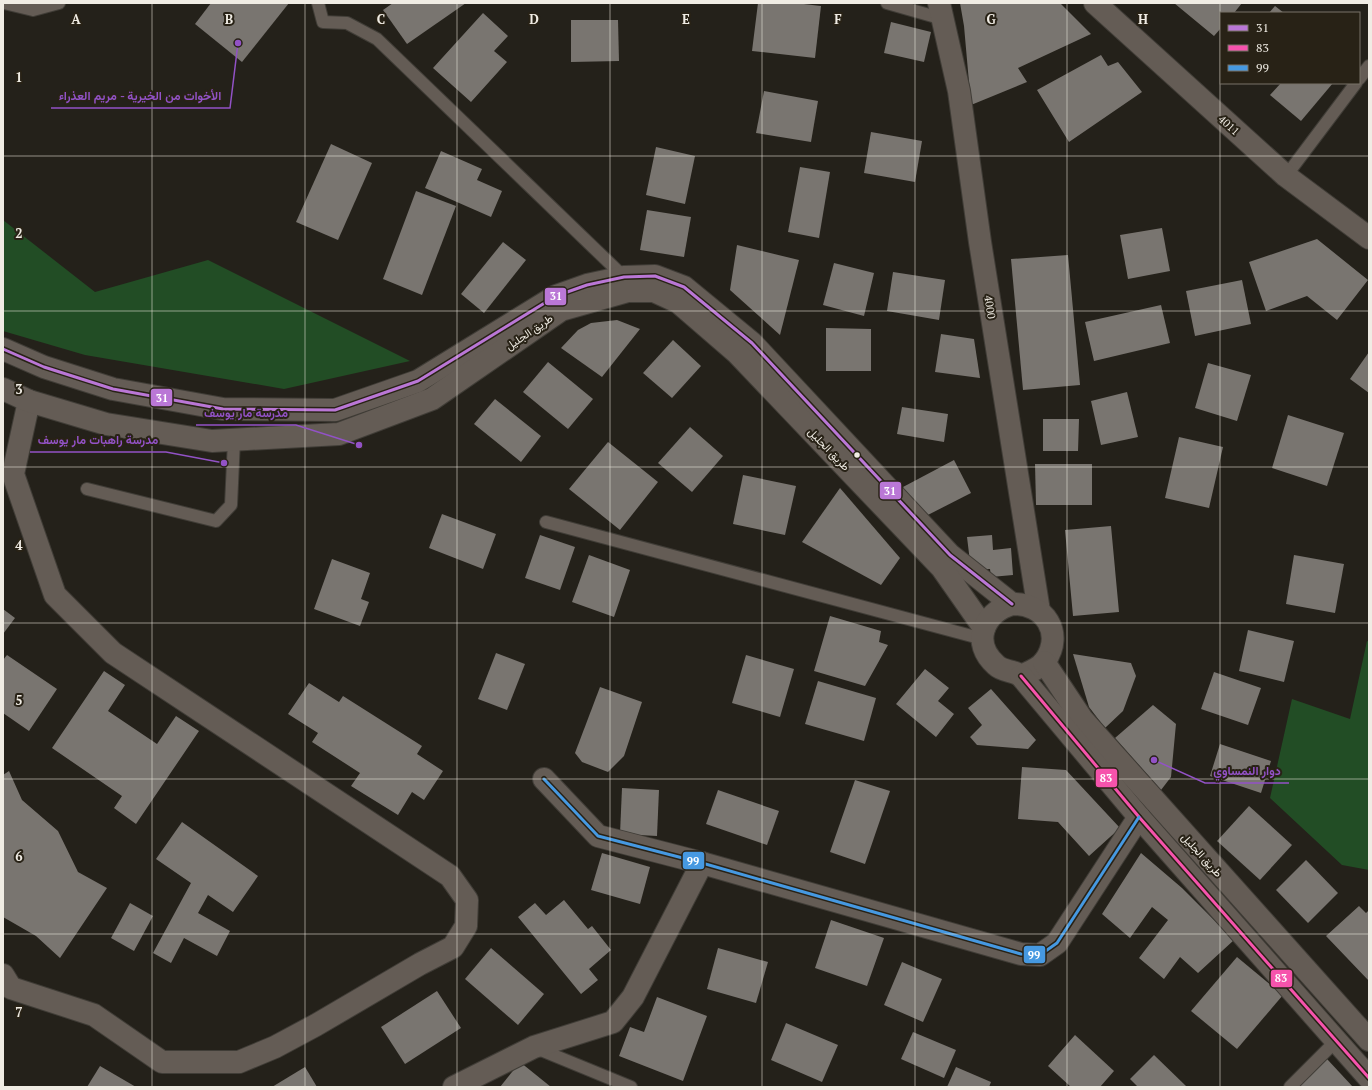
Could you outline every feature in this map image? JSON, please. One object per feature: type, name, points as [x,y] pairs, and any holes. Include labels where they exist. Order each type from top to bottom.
[{"type":"street","name":"4011","points":[[1095,3],[1286,176],[1369,238]]},
{"type":"street","name":"4000","points":[[941,11],[959,91],[981,250],[1039,611]]},
{"type":"street","name":"طريق الجليل","points":[[3,349],[44,367],[113,389],[223,409],[335,410],[418,381],[556,296],[587,285],[624,278],[655,276],[684,286],[752,343],[950,555],[1012,604]]},
{"type":"street","name":"طريق الجليل","points":[[3,389],[29,401],[106,424],[212,441],[339,434],[432,399],[561,310],[628,291],[654,291],[678,302],[738,353],[942,568],[983,633]]},
{"type":"street","points":[[3,975],[11,988],[94,1015],[162,1062],[240,1062],[275,1047],[316,1025],[420,964],[453,947],[466,926],[467,900],[450,876],[113,653],[55,595],[8,472],[29,401]]},
{"type":"street","points":[[1012,604],[1031,606],[1039,611],[1048,620],[1052,633],[1052,647],[1044,662],[1035,669],[1021,676],[997,667],[985,650],[983,633],[988,619],[994,612],[1012,604]]},
{"type":"street","name":"طريق الجليل","points":[[1044,662],[1082,719],[1369,1040]]},
{"type":"street","name":"طريق الجليل","points":[[1021,676],[1140,818],[1369,1078]]},
{"type":"street","points":[[544,779],[598,836],[702,863],[966,940],[1021,954],[1040,955],[1057,943],[1140,818]]},
{"type":"street","points":[[454,1087],[534,1047],[613,1022],[633,997],[702,863]]},
{"type":"lane","points":[[4,3],[33,10],[59,3]]},
{"type":"lane","points":[[318,3],[323,22],[347,23],[377,39],[624,278]]},
{"type":"lane","points":[[887,3],[941,11]]},
{"type":"lane","points":[[1360,78],[1369,66]]},
{"type":"lane","points":[[1286,176],[1355,84]]},
{"type":"lane","points":[[87,489],[216,521],[231,505],[234,440]]},
{"type":"lane","points":[[546,522],[983,633]]},
{"type":"lane","points":[[1290,1087],[1336,1041]]},
{"type":"lane","points":[[534,1047],[631,1087]]},
{"type":"green space","points":[[3,220],[95,292],[208,260],[410,361],[284,389],[85,355],[3,331]]},
{"type":"green space","points":[[1367,641],[1369,642],[1369,870],[1342,865],[1270,798],[1292,699],[1350,719]]},
{"type":"building","points":[[211,3],[289,3],[242,62],[195,24]]},
{"type":"building","points":[[393,3],[466,3],[407,44],[383,10]]},
{"type":"building","points":[[758,3],[795,3],[821,6],[815,58],[752,51]]},
{"type":"building","points":[[960,3],[1060,3],[1091,34],[1018,68],[1027,82],[971,105],[964,26]]},
{"type":"building","points":[[1174,3],[1242,3],[1235,12],[1220,12],[1220,29],[1214,36]]},
{"type":"building","points":[[1275,6],[1283,12],[1270,12]]},
{"type":"building","points":[[483,13],[508,36],[494,51],[507,62],[471,102],[433,68]]},
{"type":"building","points":[[571,20],[618,20],[619,61],[571,62]]},
{"type":"building","points":[[891,22],[931,32],[924,62],[884,53]]},
{"type":"building","points":[[1101,55],[1108,66],[1118,62],[1142,92],[1069,142],[1037,90]]},
{"type":"building","points":[[1280,84],[1332,84],[1301,121],[1270,95]]},
{"type":"building","points":[[764,91],[818,101],[811,142],[756,133]]},
{"type":"building","points":[[871,132],[922,141],[915,182],[864,173]]},
{"type":"building","points":[[331,144],[372,163],[338,240],[296,222]]},
{"type":"building","points":[[656,147],[695,156],[685,204],[646,195]]},
{"type":"building","points":[[441,151],[482,169],[477,180],[502,191],[491,217],[425,188]]},
{"type":"building","points":[[800,167],[830,172],[819,238],[788,232]]},
{"type":"building","points":[[416,191],[456,206],[422,295],[383,279]]},
{"type":"building","points":[[647,210],[691,217],[684,257],[640,250]]},
{"type":"building","points":[[1162,228],[1170,271],[1128,279],[1120,235]]},
{"type":"building","points":[[1317,239],[1368,280],[1337,320],[1307,296],[1266,311],[1249,262]]},
{"type":"building","points":[[503,242],[526,260],[484,313],[461,294]]},
{"type":"building","points":[[737,245],[799,260],[780,335],[730,290]]},
{"type":"building","points":[[1068,255],[1080,385],[1023,390],[1011,259]]},
{"type":"building","points":[[834,263],[874,273],[864,316],[823,305]]},
{"type":"building","points":[[893,272],[945,280],[939,320],[887,311]]},
{"type":"building","points":[[1242,280],[1251,324],[1195,336],[1186,291]]},
{"type":"building","points":[[1161,305],[1170,343],[1094,361],[1085,322]]},
{"type":"building","points":[[617,320],[640,329],[602,377],[561,348],[578,330],[591,323]]},
{"type":"building","points":[[826,328],[871,329],[871,371],[826,371]]},
{"type":"building","points":[[941,334],[974,339],[980,378],[935,372]]},
{"type":"building","points":[[673,340],[701,366],[672,398],[643,373]]},
{"type":"building","points":[[1369,352],[1369,393],[1350,379]]},
{"type":"building","points":[[548,362],[593,399],[568,429],[523,392]]},
{"type":"building","points":[[1208,363],[1251,375],[1237,421],[1195,408]]},
{"type":"building","points":[[1127,392],[1138,437],[1101,445],[1091,401]]},
{"type":"building","points":[[495,399],[541,436],[521,462],[474,424]]},
{"type":"building","points":[[902,407],[948,414],[944,442],[897,434]]},
{"type":"building","points":[[1288,415],[1344,433],[1327,486],[1272,468]]},
{"type":"building","points":[[1043,419],[1079,419],[1078,451],[1043,451]]},
{"type":"building","points":[[690,427],[723,456],[692,492],[658,463]]},
{"type":"building","points":[[1179,437],[1223,447],[1209,508],[1165,498]]},
{"type":"building","points":[[608,442],[658,482],[620,530],[569,489]]},
{"type":"building","points":[[954,460],[971,493],[920,519],[903,487]]},
{"type":"building","points":[[1035,464],[1092,464],[1092,505],[1036,505]]},
{"type":"building","points":[[743,475],[796,486],[785,535],[733,524]]},
{"type":"building","points":[[840,488],[900,558],[881,585],[802,542]]},
{"type":"building","points":[[442,514],[496,534],[483,569],[429,548]]},
{"type":"building","points":[[1111,526],[1119,612],[1073,616],[1065,530]]},
{"type":"building","points":[[540,535],[575,547],[560,590],[525,578]]},
{"type":"building","points":[[992,535],[993,550],[1011,548],[1013,575],[991,577],[990,569],[971,570],[967,537]]},
{"type":"building","points":[[589,555],[630,570],[614,617],[572,602]]},
{"type":"building","points":[[1294,555],[1344,564],[1335,613],[1286,604]]},
{"type":"building","points":[[332,559],[370,573],[361,599],[369,602],[360,626],[314,609]]},
{"type":"building","points":[[3,609],[15,618],[3,634]]},
{"type":"building","points":[[830,616],[881,631],[879,642],[888,645],[865,686],[814,671]]},
{"type":"building","points":[[1248,630],[1294,641],[1284,682],[1239,671]]},
{"type":"building","points":[[496,653],[525,664],[507,710],[478,699]]},
{"type":"building","points":[[1073,654],[1131,663],[1136,676],[1123,711],[1105,728],[1089,707]]},
{"type":"building","points":[[7,655],[57,689],[29,731],[3,713],[3,660]]},
{"type":"building","points":[[746,655],[794,669],[780,717],[732,703]]},
{"type":"building","points":[[925,669],[949,688],[938,701],[954,714],[936,737],[896,704]]},
{"type":"building","points":[[104,671],[125,685],[108,711],[157,744],[176,716],[199,731],[136,824],[114,808],[122,796],[52,748]]},
{"type":"building","points":[[1214,672],[1261,688],[1248,725],[1201,709]]},
{"type":"building","points":[[818,681],[876,698],[864,741],[805,724]]},
{"type":"building","points":[[309,683],[339,702],[343,696],[422,746],[417,754],[443,771],[424,800],[412,792],[398,815],[351,786],[360,773],[312,742],[318,733],[288,714]]},
{"type":"building","points":[[600,687],[642,702],[624,756],[608,772],[582,762],[575,753]]},
{"type":"building","points":[[991,689],[1036,740],[1028,749],[977,745],[970,737],[982,725],[968,708]]},
{"type":"building","points":[[1153,705],[1176,724],[1171,777],[1161,790],[1115,738]]},
{"type":"building","points":[[1220,744],[1271,761],[1261,793],[1210,776]]},
{"type":"building","points":[[1022,767],[1066,770],[1120,828],[1089,856],[1058,822],[1018,819]]},
{"type":"building","points":[[9,771],[22,800],[58,831],[78,872],[107,888],[60,958],[36,936],[3,917],[3,775]]},
{"type":"building","points":[[855,780],[890,791],[865,864],[830,852]]},
{"type":"building","points":[[622,788],[659,790],[657,836],[620,834]]},
{"type":"building","points":[[718,790],[779,811],[767,845],[706,824]]},
{"type":"building","points":[[1249,806],[1292,845],[1260,880],[1217,841]]},
{"type":"building","points":[[182,822],[258,876],[233,912],[208,895],[198,913],[230,931],[217,956],[184,938],[171,963],[153,953],[191,883],[156,859]]},
{"type":"building","points":[[602,853],[650,867],[640,904],[591,890]]},
{"type":"building","points":[[1141,853],[1182,888],[1234,940],[1198,973],[1180,957],[1164,979],[1139,958],[1168,920],[1152,907],[1130,938],[1102,914]]},
{"type":"building","points":[[1306,860],[1338,893],[1308,923],[1276,890]]},
{"type":"building","points":[[564,900],[588,929],[592,926],[611,950],[589,969],[598,980],[581,994],[518,917],[535,903],[546,915]]},
{"type":"building","points":[[130,903],[153,916],[134,951],[111,938]]},
{"type":"building","points":[[1359,906],[1366,913],[1369,910],[1369,981],[1326,936]]},
{"type":"building","points":[[831,920],[884,938],[867,986],[815,968]]},
{"type":"building","points":[[491,948],[544,994],[518,1025],[465,979]]},
{"type":"building","points":[[718,948],[768,962],[756,1003],[707,989]]},
{"type":"building","points":[[1237,957],[1283,995],[1237,1049],[1191,1011]]},
{"type":"building","points":[[902,962],[942,979],[923,1022],[884,1005]]},
{"type":"building","points":[[437,991],[461,1028],[405,1064],[381,1027]]},
{"type":"building","points":[[657,997],[707,1016],[683,1081],[619,1056],[630,1027],[644,1032]]},
{"type":"building","points":[[786,1023],[838,1045],[822,1082],[771,1060]]},
{"type":"building","points":[[913,1032],[956,1050],[944,1078],[901,1059]]},
{"type":"building","points":[[1075,1035],[1114,1071],[1100,1087],[1071,1087],[1048,1066]]},
{"type":"building","points":[[1154,1055],[1187,1087],[1138,1087],[1130,1079]]},
{"type":"building","points":[[1327,1059],[1353,1087],[1297,1087]]},
{"type":"building","points":[[520,1062],[551,1087],[500,1087]]},
{"type":"building","points":[[100,1066],[136,1087],[87,1087]]},
{"type":"building","points":[[305,1067],[317,1087],[272,1087]]},
{"type":"building","points":[[956,1067],[991,1082],[989,1087],[947,1087]]},
{"type":"transit line","name":"31","points":[[3,349],[44,367],[113,389],[223,409],[335,410],[418,381],[556,296],[587,285],[624,277],[655,276],[684,287],[752,343],[950,555],[1012,604]]},
{"type":"transit line","name":"83","points":[[1021,676],[1139,817],[1369,1078]]},
{"type":"transit line","name":"99","points":[[544,779],[598,836],[702,863],[1021,954],[1040,955],[1057,943],[1139,817]]},
{"type":"place","name":"الأخوات من الخيرية - مريم العذراء","points":[[238,43]]},
{"type":"place","name":"مدرسة مار يوسف","points":[[359,445]]},
{"type":"place","name":"مدرسة راهبات مار يوسف","points":[[224,463]]},
{"type":"place","name":"دوار النمساوي","points":[[1154,760]]}]
